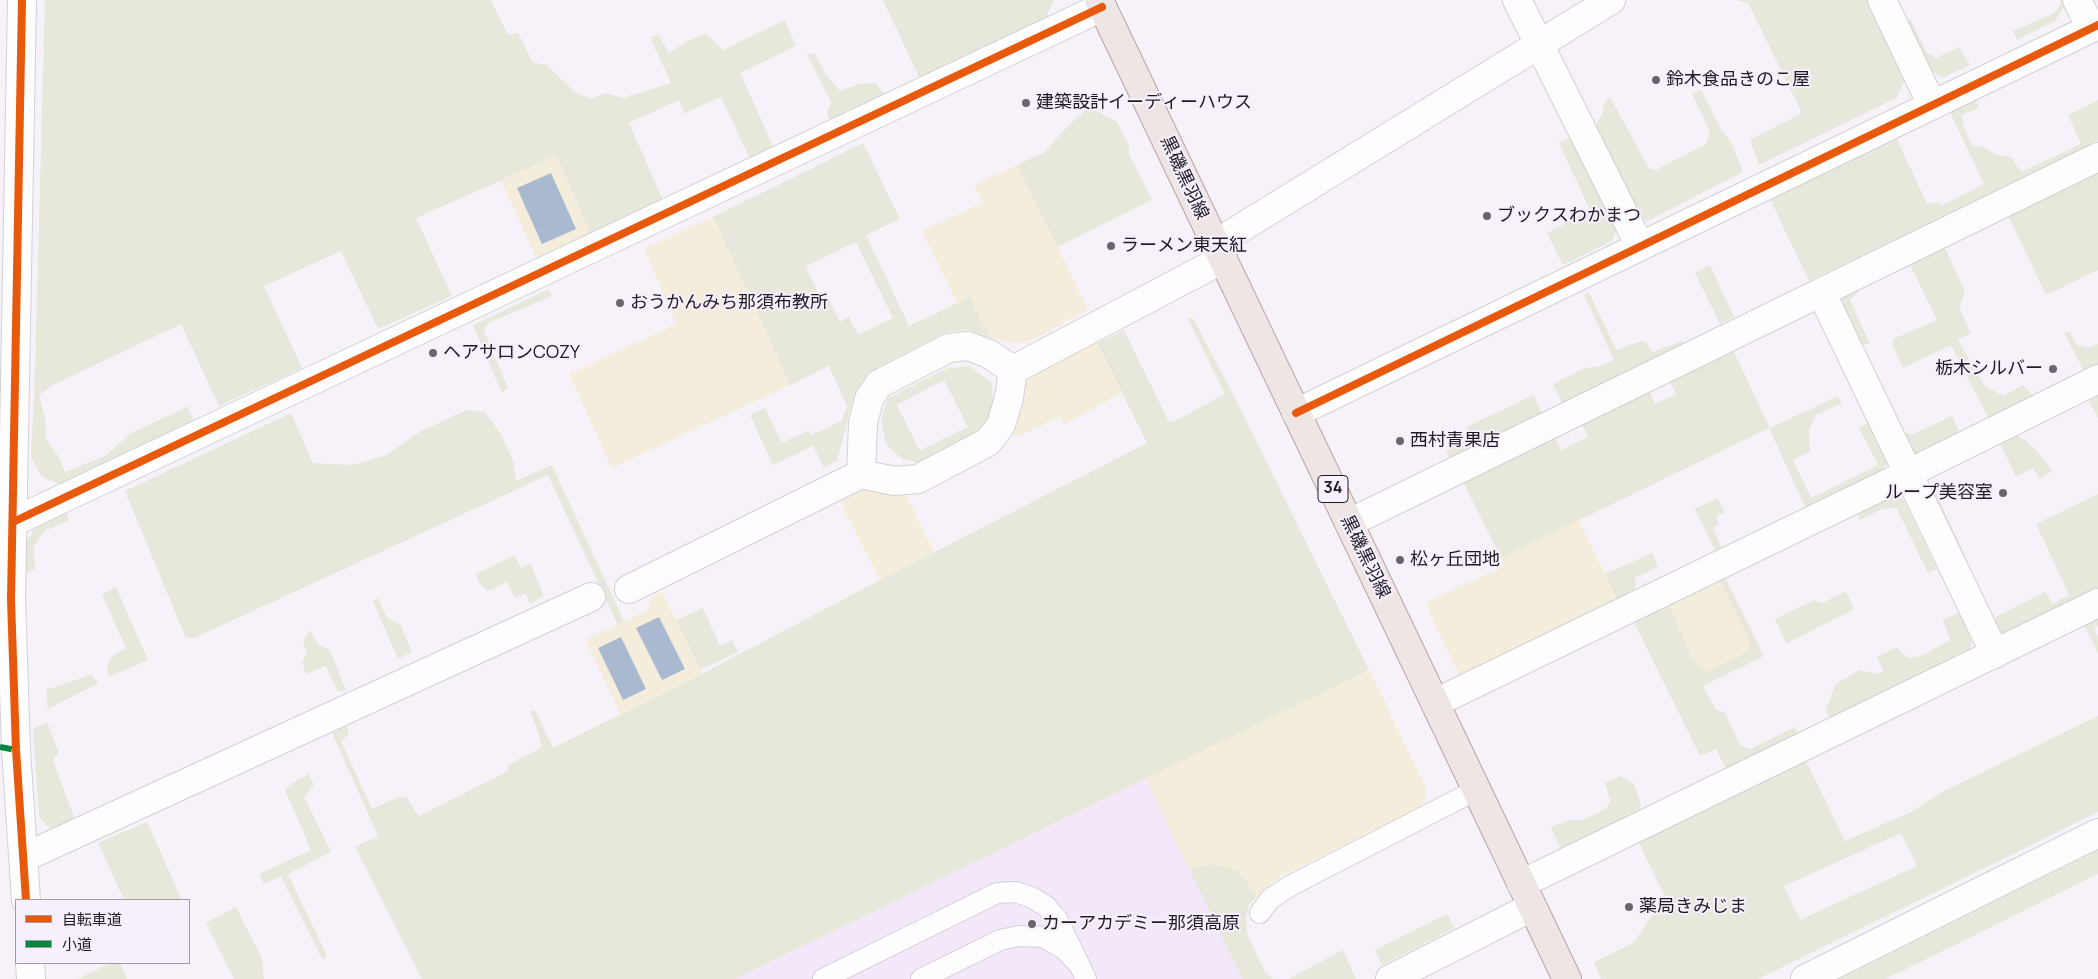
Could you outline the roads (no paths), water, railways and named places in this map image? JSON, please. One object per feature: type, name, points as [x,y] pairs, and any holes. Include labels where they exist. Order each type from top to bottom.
[{"type":"main road","name":"黒磯黒羽線","points":[[1100,3],[1566,979]]},
{"type":"street","points":[[1517,0],[1640,246]]},
{"type":"street","points":[[1013,370],[1219,252],[1611,0]]},
{"type":"street","points":[[1882,0],[1932,105]]},
{"type":"street","points":[[1296,413],[2094,26],[2078,0]]},
{"type":"street","points":[[26,2],[13,522],[12,636],[16,750],[26,899]]},
{"type":"street","points":[[13,522],[1100,3]]},
{"type":"street","points":[[1349,523],[2098,157]]},
{"type":"street","points":[[1821,292],[1995,654]]},
{"type":"street","points":[[861,474],[863,423],[869,399],[879,384],[949,348],[968,346],[988,354],[1013,370]]},
{"type":"street","points":[[629,589],[861,474],[894,480],[918,478],[988,442],[1001,425],[1009,398],[1013,370]]},
{"type":"street","points":[[1435,703],[2098,379]]},
{"type":"street","points":[[23,858],[591,597]]},
{"type":"street","points":[[1390,979],[1527,896],[1995,654],[2098,603]]},
{"type":"street","points":[[1805,979],[2098,833]]},
{"type":"street","points":[[30,964],[31,979]]},
{"type":"lane","points":[[1260,913],[1270,899],[1290,886],[1476,790]]},
{"type":"lane","points":[[823,979],[997,893],[1016,892],[1034,898],[1047,907],[1057,919],[1083,973]]},
{"type":"lane","points":[[921,979],[1000,940],[1019,936],[1043,937],[1064,948],[1083,973]]},
{"type":"water","points":[[551,173],[576,229],[542,244],[517,188]]},
{"type":"water","points":[[659,617],[685,669],[662,680],[636,628]]},
{"type":"water","points":[[621,637],[646,689],[623,700],[598,648]]},
{"type":"place","name":"鈴木食品きのこ屋","points":[[1656,80]]},
{"type":"place","name":"建築設計イーディーハウス","points":[[1026,103]]},
{"type":"place","name":"ブックスわかまつ","points":[[1487,216]]},
{"type":"place","name":"ラーメン東天紅","points":[[1111,246]]},
{"type":"place","name":"おうかんみち那須布教所","points":[[620,303]]},
{"type":"place","name":"ヘアサロンCOZY","points":[[433,353]]},
{"type":"place","name":"栃木シルバー","points":[[2053,369]]},
{"type":"place","name":"西村青果店","points":[[1400,441]]},
{"type":"place","name":"ループ美容室","points":[[2003,493]]},
{"type":"place","name":"松ヶ丘団地","points":[[1400,560]]},
{"type":"place","name":"薬局きみじま","points":[[1629,907]]},
{"type":"place","name":"カーアカデミー那須高原","points":[[1032,924]]}]
